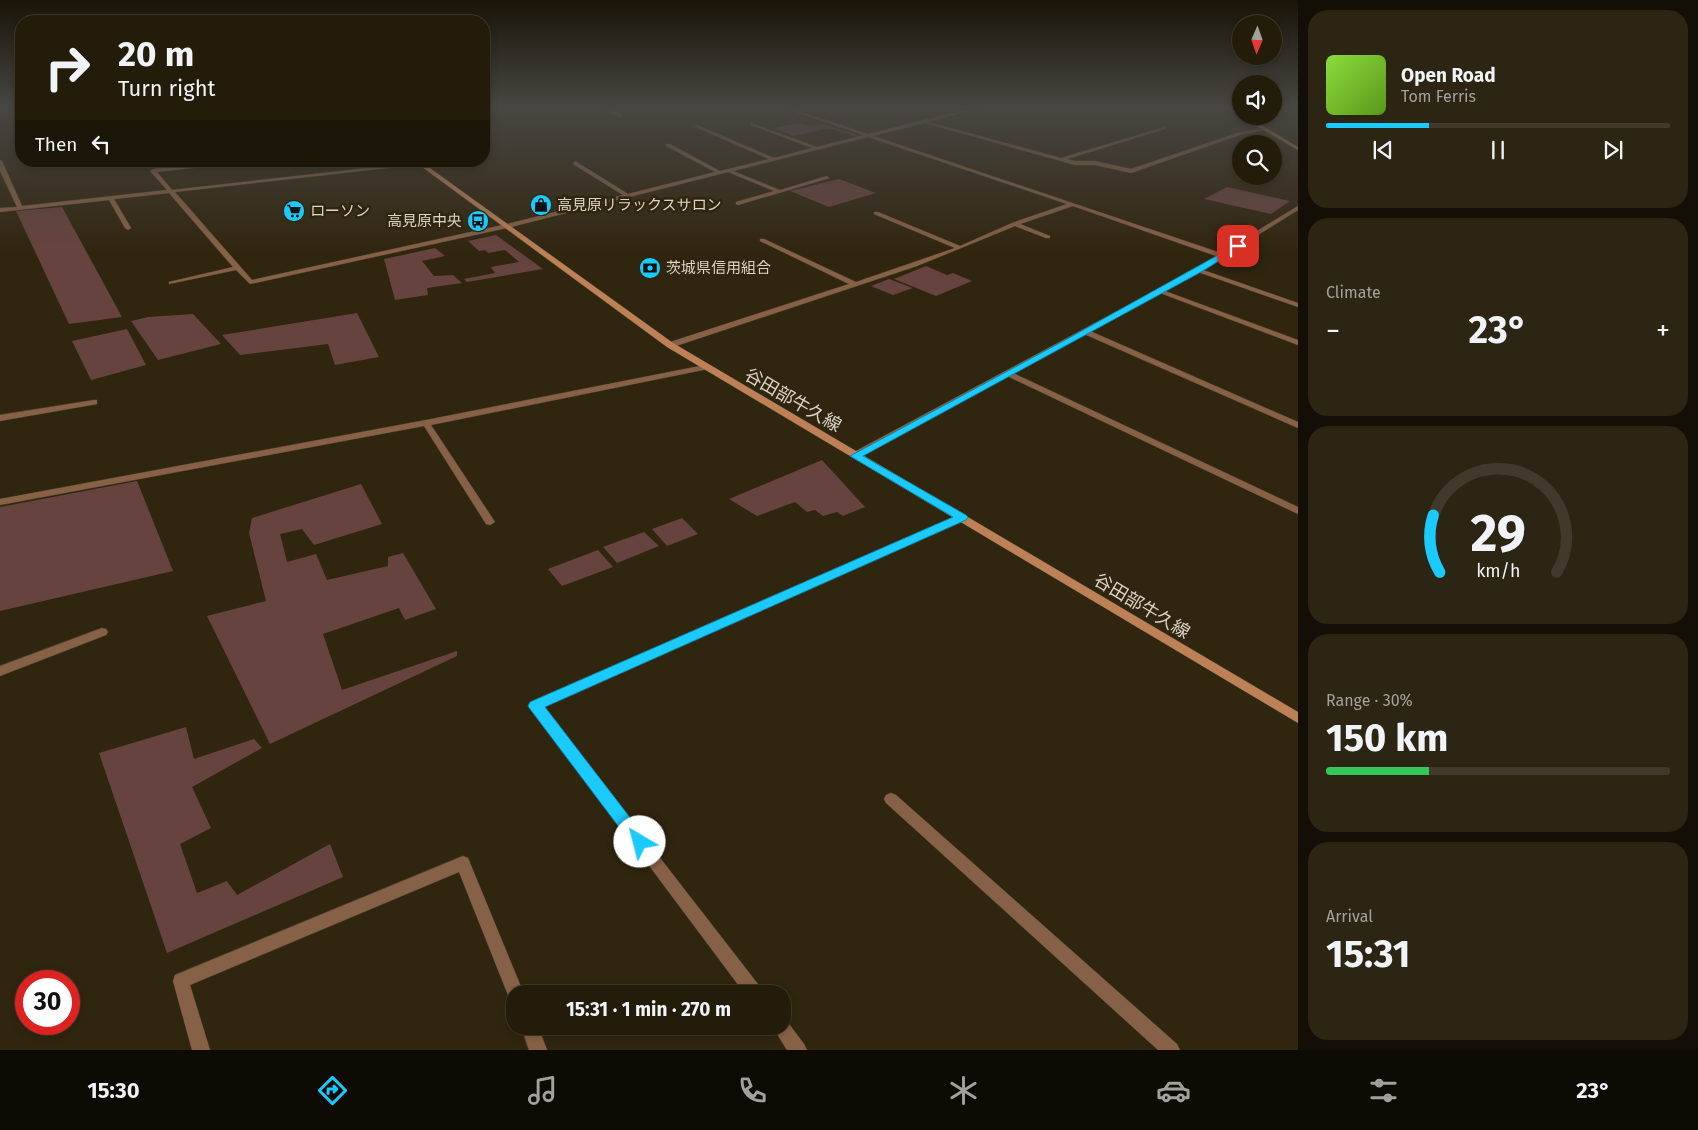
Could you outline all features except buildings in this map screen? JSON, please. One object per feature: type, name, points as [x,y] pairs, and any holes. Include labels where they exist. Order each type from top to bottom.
[{"type":"main road","name":"谷田部牛久線","points":[[424,167],[670,345],[1298,718]]},
{"type":"street","points":[[688,156],[720,173]]},
{"type":"street","points":[[765,156],[774,160]]},
{"type":"street","points":[[193,167],[153,171],[250,282],[507,226],[790,156]]},
{"type":"street","points":[[931,156],[1223,256]]},
{"type":"street","points":[[1050,156],[1075,163],[1095,163],[1131,171],[1175,156]]},
{"type":"street","points":[[1061,159],[1071,156]]},
{"type":"street","points":[[0,161],[2,171],[20,208]]},
{"type":"street","points":[[575,163],[628,196]]},
{"type":"street","points":[[0,210],[384,167]]},
{"type":"street","points":[[729,171],[779,191]]},
{"type":"street","points":[[738,203],[827,178]]},
{"type":"street","points":[[111,199],[128,228]]},
{"type":"street","points":[[670,345],[960,248],[1014,224],[1074,204]]},
{"type":"street","points":[[855,456],[1198,270],[1298,208]]},
{"type":"street","points":[[876,213],[960,248]]},
{"type":"street","points":[[1014,224],[1048,237]]},
{"type":"street","points":[[762,240],[854,284]]},
{"type":"street","points":[[171,283],[238,268]]},
{"type":"street","points":[[1198,270],[1298,305]]},
{"type":"street","points":[[1160,291],[1298,343]]},
{"type":"street","points":[[1085,332],[1298,425]]},
{"type":"street","points":[[0,502],[426,423],[705,367]]},
{"type":"street","points":[[1009,374],[1298,512]]},
{"type":"street","points":[[0,418],[94,402]]},
{"type":"street","points":[[426,423],[490,522]]},
{"type":"street","points":[[748,985],[535,706],[962,517]]},
{"type":"street","points":[[0,671],[102,632]]},
{"type":"street","points":[[891,799],[1171,1050]]},
{"type":"street","points":[[200,1050],[181,981],[463,863],[512,985]]},
{"type":"street","points":[[532,1035],[538,1050]]},
{"type":"street","points":[[787,1035],[798,1050]]},
{"type":"shaded area","points":[[839,179],[876,193],[829,207],[790,191]]},
{"type":"shaded area","points":[[1227,187],[1290,201],[1271,214],[1204,199]]},
{"type":"shaded area","points":[[62,207],[122,317],[69,324],[16,211]]},
{"type":"shaded area","points":[[496,235],[543,269],[467,282],[464,279],[495,273],[491,267],[519,262],[505,250],[488,253],[485,250],[479,251],[468,241]]},
{"type":"shaded area","points":[[435,248],[445,256],[422,261],[434,276],[453,275],[462,283],[427,288],[428,295],[395,300],[384,259]]},
{"type":"shaded area","points":[[926,266],[947,275],[953,273],[972,281],[936,296],[894,279]]},
{"type":"shaded area","points":[[889,279],[913,288],[893,295],[871,286]]},
{"type":"shaded area","points":[[357,313],[379,357],[335,365],[328,344],[240,355],[222,335]]},
{"type":"shaded area","points":[[193,314],[221,344],[158,360],[131,321],[148,317]]},
{"type":"shaded area","points":[[127,329],[146,365],[91,380],[72,341]]},
{"type":"shaded area","points":[[822,460],[865,507],[843,516],[837,512],[823,516],[815,510],[807,512],[795,502],[757,516],[729,499]]},
{"type":"shaded area","points":[[137,481],[173,571],[0,611],[0,507]]},
{"type":"shaded area","points":[[361,484],[382,524],[314,545],[302,529],[280,534],[287,562],[316,554],[327,580],[388,566],[388,557],[403,553],[436,609],[405,620],[399,608],[323,634],[342,690],[457,651],[457,656],[270,744],[207,616],[266,601],[249,533],[252,518]]},
{"type":"shaded area","points":[[682,518],[698,534],[667,546],[652,529]]},
{"type":"shaded area","points":[[644,532],[659,546],[617,563],[603,547]]},
{"type":"shaded area","points":[[598,550],[613,567],[562,586],[548,569]]},
{"type":"shaded area","points":[[186,727],[194,759],[254,739],[262,748],[192,787],[211,828],[180,844],[197,893],[227,881],[237,895],[330,844],[343,877],[167,953],[99,753]]},
{"type":"place","name":"高見原リラックスサロン","points":[[541,205]]},
{"type":"place","name":"ローソン","points":[[294,211]]},
{"type":"place","name":"高見原中央","points":[[478,221]]},
{"type":"place","name":"茨城県信用組合","points":[[650,268]]},
{"type":"route","points":[[640,842],[535,706],[962,517],[855,456],[1070,341],[1238,246]]}]
